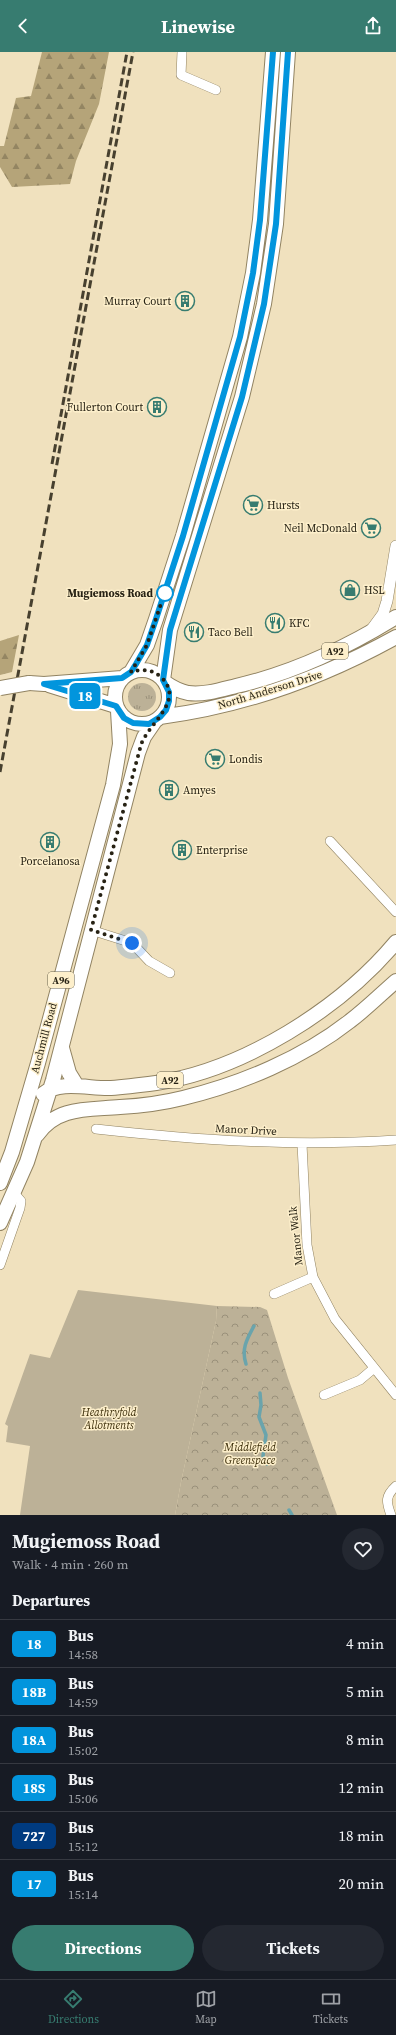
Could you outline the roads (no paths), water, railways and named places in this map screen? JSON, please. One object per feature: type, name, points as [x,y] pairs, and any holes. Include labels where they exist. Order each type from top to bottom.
[{"type":"main road","points":[[117,708],[115,691],[147,645],[156,619],[183,536],[240,337],[252,278],[260,220],[273,52]]},
{"type":"main road","points":[[158,719],[166,710],[169,701],[169,692],[164,682],[170,630],[186,572],[219,475],[250,368],[274,248],[288,52]]},
{"type":"main road","name":"North Anderson Drive","points":[[164,682],[177,690],[199,693],[258,682],[307,664],[368,634],[396,617]]},
{"type":"main road","name":"North Anderson Drive","points":[[158,719],[227,705],[287,687],[325,673],[396,637]]},
{"type":"main road","name":"A92","points":[[0,688],[29,683],[44,684],[127,674],[140,670],[149,670],[157,674],[164,682]]},
{"type":"main road","name":"A92","points":[[44,684],[117,708],[124,718],[133,723],[143,725],[158,719]]},
{"type":"main road","name":"Auchmill Road","points":[[0,1183],[16,1137],[103,823],[117,766],[120,744],[117,708]]},
{"type":"main road","name":"A96","points":[[0,1223],[14,1193],[34,1140],[50,1089],[138,753],[144,737],[158,719]]},
{"type":"main road","name":"A92","points":[[50,1089],[77,1086],[110,1088],[156,1083],[208,1070],[244,1055],[297,1026],[330,1004],[373,967],[396,942]]},
{"type":"main road","name":"A92","points":[[34,1140],[46,1124],[53,1118],[67,1112],[85,1109],[121,1107],[182,1098],[220,1088],[262,1071],[298,1054],[331,1035],[351,1020],[396,981]]},
{"type":"main road","points":[[62,1046],[69,1073],[77,1086]]},
{"type":"main road","points":[[16,1137],[38,1098],[50,1089]]},
{"type":"street","points":[[182,52],[181,75],[216,90]]},
{"type":"street","points":[[368,634],[383,614],[396,546]]},
{"type":"street","points":[[394,562],[396,574]]},
{"type":"street","points":[[330,841],[396,912]]},
{"type":"street","points":[[91,930],[132,943],[149,962],[170,973]]},
{"type":"street","name":"Manor Drive","points":[[96,1129],[221,1141],[302,1144],[396,1140]]},
{"type":"street","name":"Manor Walk","points":[[302,1144],[307,1246],[313,1277],[335,1319],[373,1369],[394,1390]]},
{"type":"street","points":[[0,1265],[20,1208],[21,1201],[14,1193]]},
{"type":"street","points":[[274,1294],[313,1277]]},
{"type":"street","points":[[324,1395],[360,1380],[373,1369]]},
{"type":"street","points":[[391,1515],[386,1498],[389,1492],[396,1486]]},
{"type":"waterway","points":[[246,1364],[244,1349],[254,1326]]},
{"type":"waterway","points":[[260,1393],[261,1405],[259,1417],[266,1435],[263,1456],[267,1464]]},
{"type":"waterway","points":[[289,1510],[292,1515]]},
{"type":"railway","points":[[52,464],[127,52]]},
{"type":"railway","points":[[0,772],[133,52]]},
{"type":"place","name":"Murray Court","points":[[185,301]]},
{"type":"place","name":"Fullerton Court","points":[[157,407]]},
{"type":"place","name":"Hursts","points":[[253,505]]},
{"type":"place","name":"Neil McDonald","points":[[371,528]]},
{"type":"place","name":"HSL","points":[[350,590]]},
{"type":"place","name":"Mugiemoss Road","points":[[165,593]]},
{"type":"place","name":"KFC","points":[[275,623]]},
{"type":"place","name":"Taco Bell","points":[[194,632]]},
{"type":"place","name":"Londis","points":[[215,759]]},
{"type":"place","name":"Amyes","points":[[169,790]]},
{"type":"place","name":"Porcelanosa","points":[[50,842]]},
{"type":"place","name":"Enterprise","points":[[182,850]]},
{"type":"park label","name":"Heathryfold Allotments","points":[[109,1418]]},
{"type":"park label","name":"Middlefield Greenspace","points":[[250,1453]]}]
